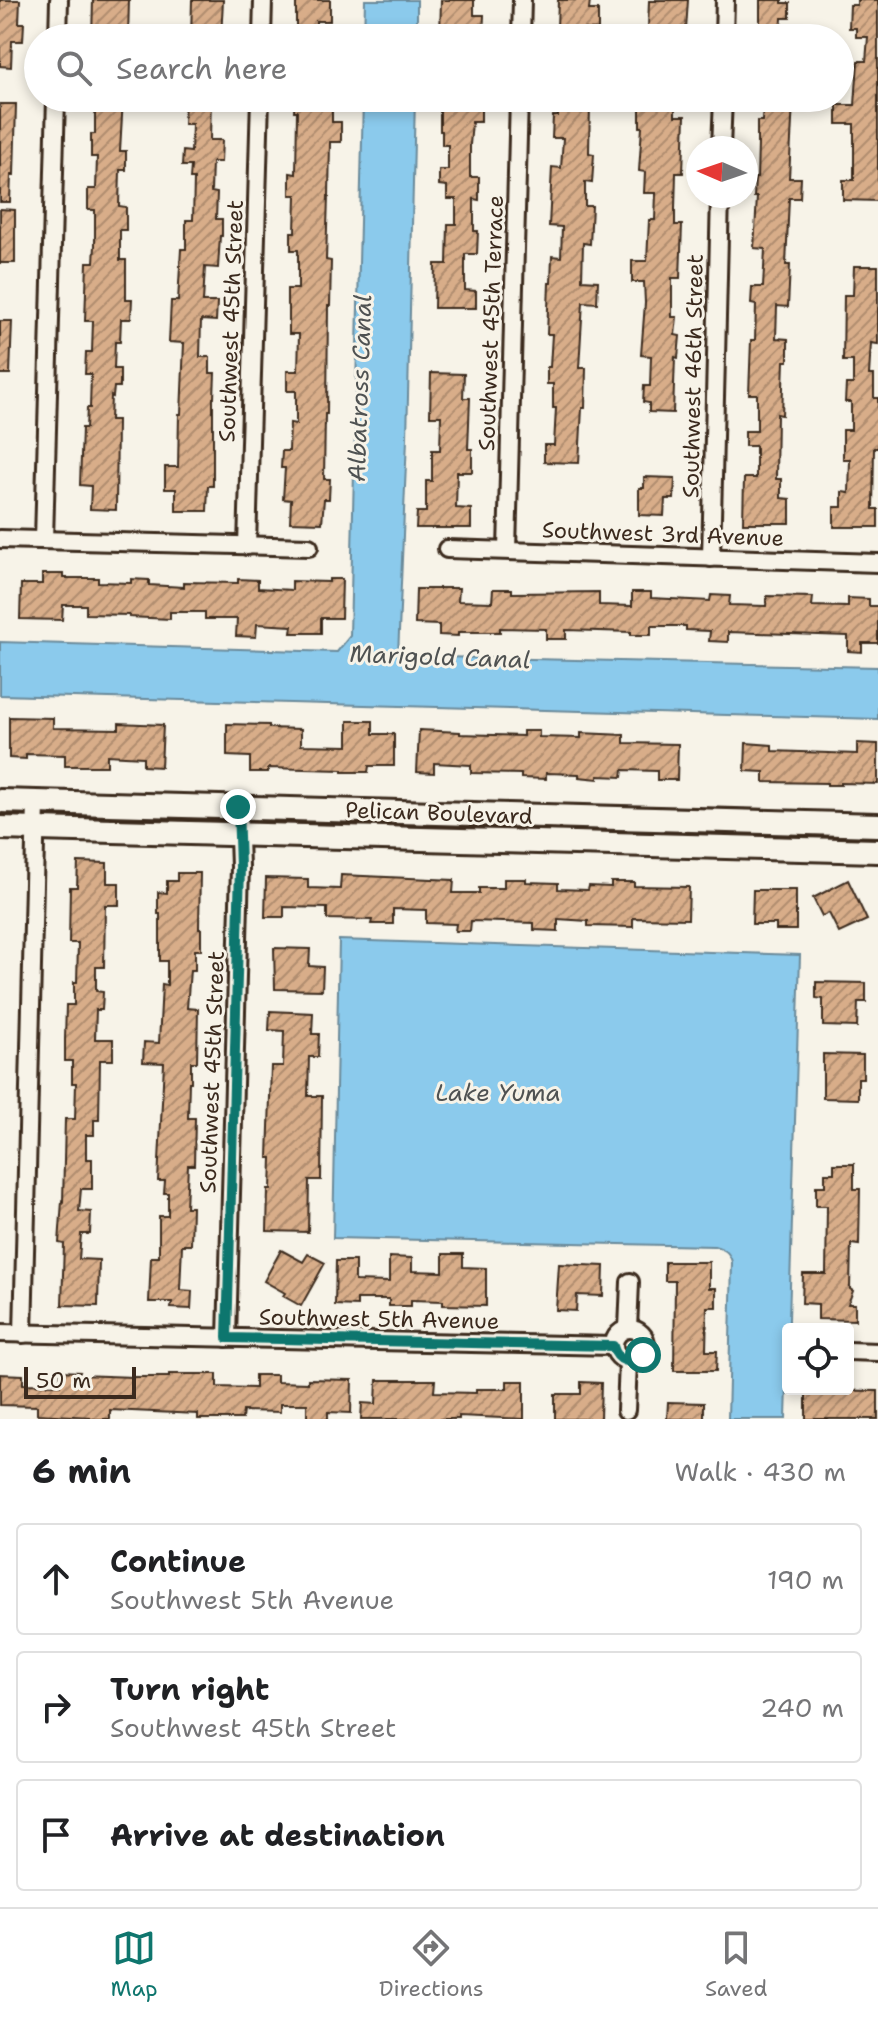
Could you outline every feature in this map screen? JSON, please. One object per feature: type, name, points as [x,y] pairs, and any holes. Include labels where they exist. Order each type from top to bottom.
[{"type":"street","points":[[58,24],[59,0]]},
{"type":"street","points":[[262,24],[263,0]]},
{"type":"street","points":[[521,24],[522,0]]},
{"type":"street","points":[[724,24],[725,0]]},
{"type":"street","points":[[44,540],[56,112]]},
{"type":"street","name":"Southwest 45th Street","points":[[247,546],[260,112]]},
{"type":"street","name":"Southwest 45th Terrace","points":[[507,550],[519,112]]},
{"type":"street","points":[[721,136],[722,112]]},
{"type":"street","name":"Southwest 46th Street","points":[[711,558],[720,208]]},
{"type":"street","points":[[0,539],[309,547]]},
{"type":"street","name":"Southwest 3rd Avenue","points":[[447,549],[878,563]]},
{"type":"street","name":"Pelican Boulevard","points":[[0,801],[878,825]]},
{"type":"street","points":[[23,1334],[36,802]]},
{"type":"street","name":"Southwest 45th Street","points":[[227,1338],[240,835],[238,807]]},
{"type":"street","name":"Pelican Boulevard","points":[[0,828],[878,851]]},
{"type":"street","points":[[628,1329],[630,1282]]},
{"type":"street","points":[[628,1329],[639,1332],[646,1345],[639,1359],[628,1362],[619,1358],[613,1346],[619,1333],[628,1329]]},
{"type":"street","name":"Southwest 5th Avenue","points":[[0,1333],[613,1346]]},
{"type":"street","points":[[854,1351],[878,1352]]},
{"type":"street","points":[[626,1410],[628,1362]]},
{"type":"water","points":[[365,0],[417,0],[417,24],[364,24]]},
{"type":"water","points":[[363,112],[415,112],[398,656],[878,667],[878,719],[0,695],[0,642],[337,652],[350,636]]},
{"type":"water","name":"Lake Yuma","points":[[339,940],[800,955],[789,1323],[782,1323],[782,1395],[787,1395],[786,1419],[728,1419],[732,1262],[728,1253],[721,1248],[333,1238]]},
{"type":"building","points":[[0,0],[20,0],[19,23],[24,23],[23,41],[12,41],[11,67],[0,66]]},
{"type":"building","points":[[93,0],[129,0],[128,24],[92,24]]},
{"type":"building","points":[[192,0],[223,0],[222,24],[191,24]]},
{"type":"building","points":[[296,0],[330,0],[330,21],[296,24]]},
{"type":"building","points":[[441,0],[474,0],[474,15],[484,15],[484,24],[440,24]]},
{"type":"building","points":[[558,0],[590,0],[589,10],[598,10],[598,24],[557,24]]},
{"type":"building","points":[[688,0],[686,24],[648,24],[649,1]]},
{"type":"building","points":[[760,0],[790,3],[790,18],[782,18],[782,24],[760,24]]},
{"type":"building","points":[[857,0],[878,0],[878,201],[843,200],[843,180],[854,180],[854,124],[837,124],[837,112],[854,112],[858,61],[866,61],[868,37],[856,37],[854,24],[849,24],[850,5],[857,5]]},
{"type":"building","points":[[0,104],[16,104],[10,202],[0,202]]},
{"type":"building","points":[[95,112],[122,112],[120,151],[126,151],[126,170],[120,170],[119,206],[126,207],[126,230],[120,230],[120,260],[126,260],[126,299],[132,299],[131,319],[121,319],[120,342],[115,342],[114,369],[120,369],[120,387],[114,387],[111,396],[110,420],[117,420],[116,510],[90,509],[91,486],[80,485],[82,428],[86,428],[87,408],[90,408],[91,374],[85,374],[86,352],[92,352],[93,321],[85,321],[87,262],[94,262],[95,246],[95,210],[88,210],[88,189],[96,189],[97,157],[91,157],[91,134],[95,134]]},
{"type":"building","points":[[184,112],[211,112],[210,140],[222,140],[221,162],[212,162],[211,192],[217,193],[216,219],[222,219],[222,236],[218,268],[205,267],[203,302],[217,302],[216,321],[201,320],[200,357],[210,357],[210,373],[215,373],[213,486],[208,486],[207,511],[176,511],[176,489],[165,489],[165,467],[178,467],[184,343],[169,342],[171,301],[178,301],[181,249],[186,249],[186,220],[193,220],[194,179],[190,179],[191,166],[182,166],[183,151],[191,152],[192,124],[184,124]]},
{"type":"building","points":[[297,112],[332,112],[332,122],[341,122],[341,142],[330,142],[326,260],[331,261],[324,479],[330,479],[329,499],[324,499],[322,523],[290,522],[291,500],[283,499],[285,468],[281,468],[282,451],[289,451],[290,423],[296,424],[296,391],[287,391],[287,371],[298,371],[299,334],[289,334],[287,289],[298,289],[298,250],[291,250],[296,195],[290,195],[290,173],[296,174]]},
{"type":"building","points":[[440,112],[481,112],[481,122],[472,122],[470,145],[470,177],[479,177],[479,200],[474,199],[477,254],[465,254],[465,290],[476,291],[476,308],[434,308],[435,264],[447,264],[448,224],[456,224],[456,199],[447,199],[447,186],[439,185],[439,170],[448,170],[448,145],[442,145]]},
{"type":"building","points":[[558,112],[590,112],[589,153],[594,154],[592,183],[585,182],[585,206],[592,206],[590,244],[583,243],[582,280],[598,281],[597,303],[583,302],[579,368],[586,368],[579,463],[544,462],[544,445],[554,445],[556,408],[553,408],[553,384],[547,384],[552,334],[547,334],[552,256],[561,257],[562,227],[549,226],[552,167],[561,168],[563,138],[552,138],[553,116],[558,116]]},
{"type":"building","points":[[640,112],[675,112],[675,116],[685,116],[683,173],[676,173],[675,225],[682,225],[680,278],[672,278],[672,317],[677,317],[675,335],[680,336],[678,358],[675,357],[673,413],[649,412],[649,403],[643,402],[644,386],[650,386],[651,356],[641,355],[644,282],[632,282],[632,261],[647,261],[649,220],[655,220],[656,193],[644,193],[645,172],[639,171]]},
{"type":"building","points":[[762,112],[792,112],[789,178],[801,178],[800,198],[789,198],[788,307],[777,306],[776,338],[788,339],[788,361],[784,361],[782,415],[777,414],[776,479],[781,479],[781,498],[790,499],[790,523],[743,523],[744,478],[756,478],[756,446],[745,446],[745,431],[757,431],[757,394],[749,394],[756,305],[751,304],[752,287],[763,287],[765,249],[754,248],[758,208],[757,121],[762,121]]},
{"type":"building","points":[[0,209],[15,210],[15,263],[0,263]]},
{"type":"building","points":[[854,266],[878,266],[878,344],[871,343],[869,375],[874,375],[874,398],[878,398],[873,509],[878,509],[878,527],[834,527],[834,507],[842,507],[842,492],[849,493],[850,459],[843,459],[843,430],[851,430],[851,402],[845,402],[846,384],[853,384],[853,361],[843,361],[844,295],[853,295]]},
{"type":"building","points":[[0,321],[12,321],[10,374],[0,374]]},
{"type":"building","points":[[431,373],[464,374],[463,398],[470,398],[468,449],[472,449],[472,472],[457,472],[456,508],[471,509],[471,528],[416,528],[417,512],[426,512],[426,481],[432,481],[432,450],[440,450],[441,416],[430,416]]},
{"type":"building","points":[[644,477],[675,478],[674,499],[665,499],[664,516],[639,515],[639,488],[644,488]]},
{"type":"building","points":[[42,574],[63,574],[63,578],[98,578],[98,582],[149,580],[149,585],[184,587],[184,582],[238,583],[238,579],[258,580],[258,588],[292,590],[292,581],[329,582],[329,579],[342,579],[341,618],[321,618],[321,633],[291,633],[292,626],[257,624],[256,637],[236,636],[237,619],[205,619],[205,612],[170,612],[170,619],[129,617],[86,614],[86,605],[63,605],[62,620],[20,619],[21,584],[42,584]]},
{"type":"building","points":[[459,588],[458,601],[492,602],[493,589],[512,589],[512,593],[599,592],[599,605],[632,606],[632,592],[651,592],[651,598],[710,601],[711,595],[730,596],[729,605],[766,606],[767,596],[813,597],[812,606],[848,607],[848,598],[869,599],[869,606],[878,606],[878,643],[862,643],[862,652],[848,651],[848,636],[728,632],[728,642],[709,641],[710,631],[686,630],[686,626],[651,626],[651,635],[566,630],[566,639],[546,639],[546,629],[500,628],[500,632],[439,635],[439,625],[415,624],[416,589]]},
{"type":"building","points":[[9,717],[53,718],[53,728],[119,729],[119,723],[163,725],[161,767],[143,766],[143,757],[107,755],[107,766],[65,766],[65,755],[26,754],[26,759],[9,758]]},
{"type":"building","points":[[348,721],[373,721],[373,734],[394,734],[394,766],[369,766],[368,772],[268,768],[268,772],[250,772],[250,757],[227,756],[227,724],[301,729],[301,745],[348,746]]},
{"type":"building","points":[[419,730],[523,736],[523,731],[539,731],[539,737],[581,738],[581,733],[624,735],[624,743],[678,744],[677,780],[657,780],[657,771],[623,770],[622,777],[598,776],[598,779],[579,777],[579,774],[546,773],[546,779],[521,778],[521,774],[471,773],[471,765],[434,763],[434,773],[417,772]]},
{"type":"building","points":[[746,743],[772,745],[772,751],[857,754],[857,743],[878,744],[878,784],[764,782],[764,772],[745,771]]},
{"type":"building","points":[[78,862],[107,863],[107,883],[119,883],[119,905],[105,905],[104,967],[96,967],[96,991],[103,992],[102,1010],[96,1010],[95,1039],[113,1039],[113,1060],[100,1060],[99,1120],[94,1120],[94,1135],[86,1135],[86,1159],[92,1159],[92,1189],[81,1189],[79,1211],[91,1212],[90,1234],[81,1234],[79,1259],[99,1260],[98,1306],[62,1305],[64,1244],[59,1243],[65,1119],[75,1119],[76,1083],[72,1083],[72,1061],[65,1061],[65,1039],[66,1005],[74,1005],[74,982],[77,982],[78,943],[69,943],[70,887],[77,887]]},
{"type":"building","points":[[177,873],[200,873],[201,950],[195,950],[195,970],[190,970],[187,1008],[198,1009],[197,1062],[191,1062],[189,1082],[188,1118],[195,1118],[194,1165],[188,1165],[186,1207],[192,1207],[191,1245],[182,1245],[180,1290],[192,1291],[191,1309],[171,1308],[172,1302],[149,1302],[151,1257],[159,1257],[159,1216],[168,1216],[168,1193],[164,1193],[165,1181],[158,1181],[164,1063],[143,1062],[144,1042],[159,1043],[162,984],[167,985],[167,961],[160,961],[158,892],[167,893],[167,881],[177,881]]},
{"type":"building","points":[[341,875],[454,880],[453,893],[479,893],[479,888],[504,888],[504,879],[558,883],[558,889],[611,887],[611,882],[634,882],[634,886],[689,887],[688,919],[633,918],[633,927],[588,926],[588,921],[558,919],[558,931],[534,930],[534,923],[471,921],[470,931],[455,931],[456,924],[426,923],[426,910],[393,909],[393,924],[371,924],[372,920],[327,919],[327,908],[284,907],[284,917],[265,917],[266,878],[308,879],[308,888],[340,889]]},
{"type":"building","points":[[848,880],[867,920],[839,933],[829,913],[822,916],[813,898]]},
{"type":"building","points":[[753,890],[796,890],[796,930],[776,930],[776,924],[752,924]]},
{"type":"building","points":[[274,948],[310,949],[309,966],[323,967],[322,990],[275,989]]},
{"type":"building","points":[[816,982],[866,983],[866,1002],[858,1002],[857,1027],[823,1026],[823,999],[816,998]]},
{"type":"building","points":[[270,1011],[313,1013],[312,1034],[319,1034],[318,1057],[309,1057],[308,1096],[322,1096],[321,1180],[309,1180],[308,1232],[267,1231],[272,1158],[268,1158],[271,1066],[283,1066],[284,1031],[269,1030]]},
{"type":"building","points":[[823,1054],[863,1055],[863,1078],[858,1078],[858,1099],[823,1098]]},
{"type":"building","points":[[834,1164],[854,1164],[854,1189],[860,1189],[859,1245],[851,1244],[850,1289],[853,1291],[848,1304],[855,1304],[855,1320],[818,1319],[818,1304],[802,1303],[803,1274],[826,1274],[827,1206],[816,1206],[816,1186],[825,1186],[825,1173],[834,1173]]},
{"type":"building","points":[[281,1250],[303,1262],[308,1254],[325,1263],[301,1306],[264,1281]]},
{"type":"building","points":[[443,1254],[463,1254],[463,1267],[486,1268],[486,1306],[443,1305],[443,1301],[411,1300],[411,1306],[389,1306],[389,1299],[357,1299],[357,1306],[335,1305],[336,1261],[355,1261],[355,1281],[389,1282],[389,1257],[412,1258],[412,1271],[443,1272]]},
{"type":"building","points":[[665,1262],[709,1262],[709,1288],[716,1288],[716,1307],[707,1307],[706,1351],[717,1351],[716,1371],[674,1371],[675,1281],[665,1281]]},
{"type":"building","points":[[559,1264],[604,1266],[603,1296],[577,1295],[576,1311],[556,1310]]},
{"type":"building","points":[[61,1371],[80,1372],[79,1375],[134,1377],[217,1374],[217,1387],[255,1388],[255,1375],[277,1375],[277,1382],[352,1380],[351,1413],[328,1412],[328,1419],[307,1419],[307,1404],[280,1404],[280,1412],[243,1411],[242,1419],[198,1419],[198,1414],[110,1410],[110,1419],[90,1419],[37,1414],[37,1406],[0,1405],[0,1374],[23,1375],[23,1384],[60,1385]]},
{"type":"building","points":[[377,1380],[435,1380],[434,1392],[476,1393],[476,1389],[507,1389],[507,1381],[524,1381],[524,1419],[459,1416],[459,1419],[361,1419],[362,1403],[376,1404]]},
{"type":"building","points":[[581,1382],[601,1383],[600,1419],[555,1419],[555,1394],[581,1394]]},
{"type":"building","points":[[854,1391],[878,1391],[878,1419],[806,1419],[806,1395],[854,1395]]},
{"type":"building","points":[[668,1402],[704,1403],[704,1419],[667,1419]]},
{"type":"route","points":[[238,807],[240,867],[227,1338],[613,1346],[616,1355],[624,1361],[634,1361],[643,1355]]},
{"type":"water label","name":"Albatross Canal","points":[[360,388]]},
{"type":"water label","name":"Marigold Canal","points":[[440,657]]}]
